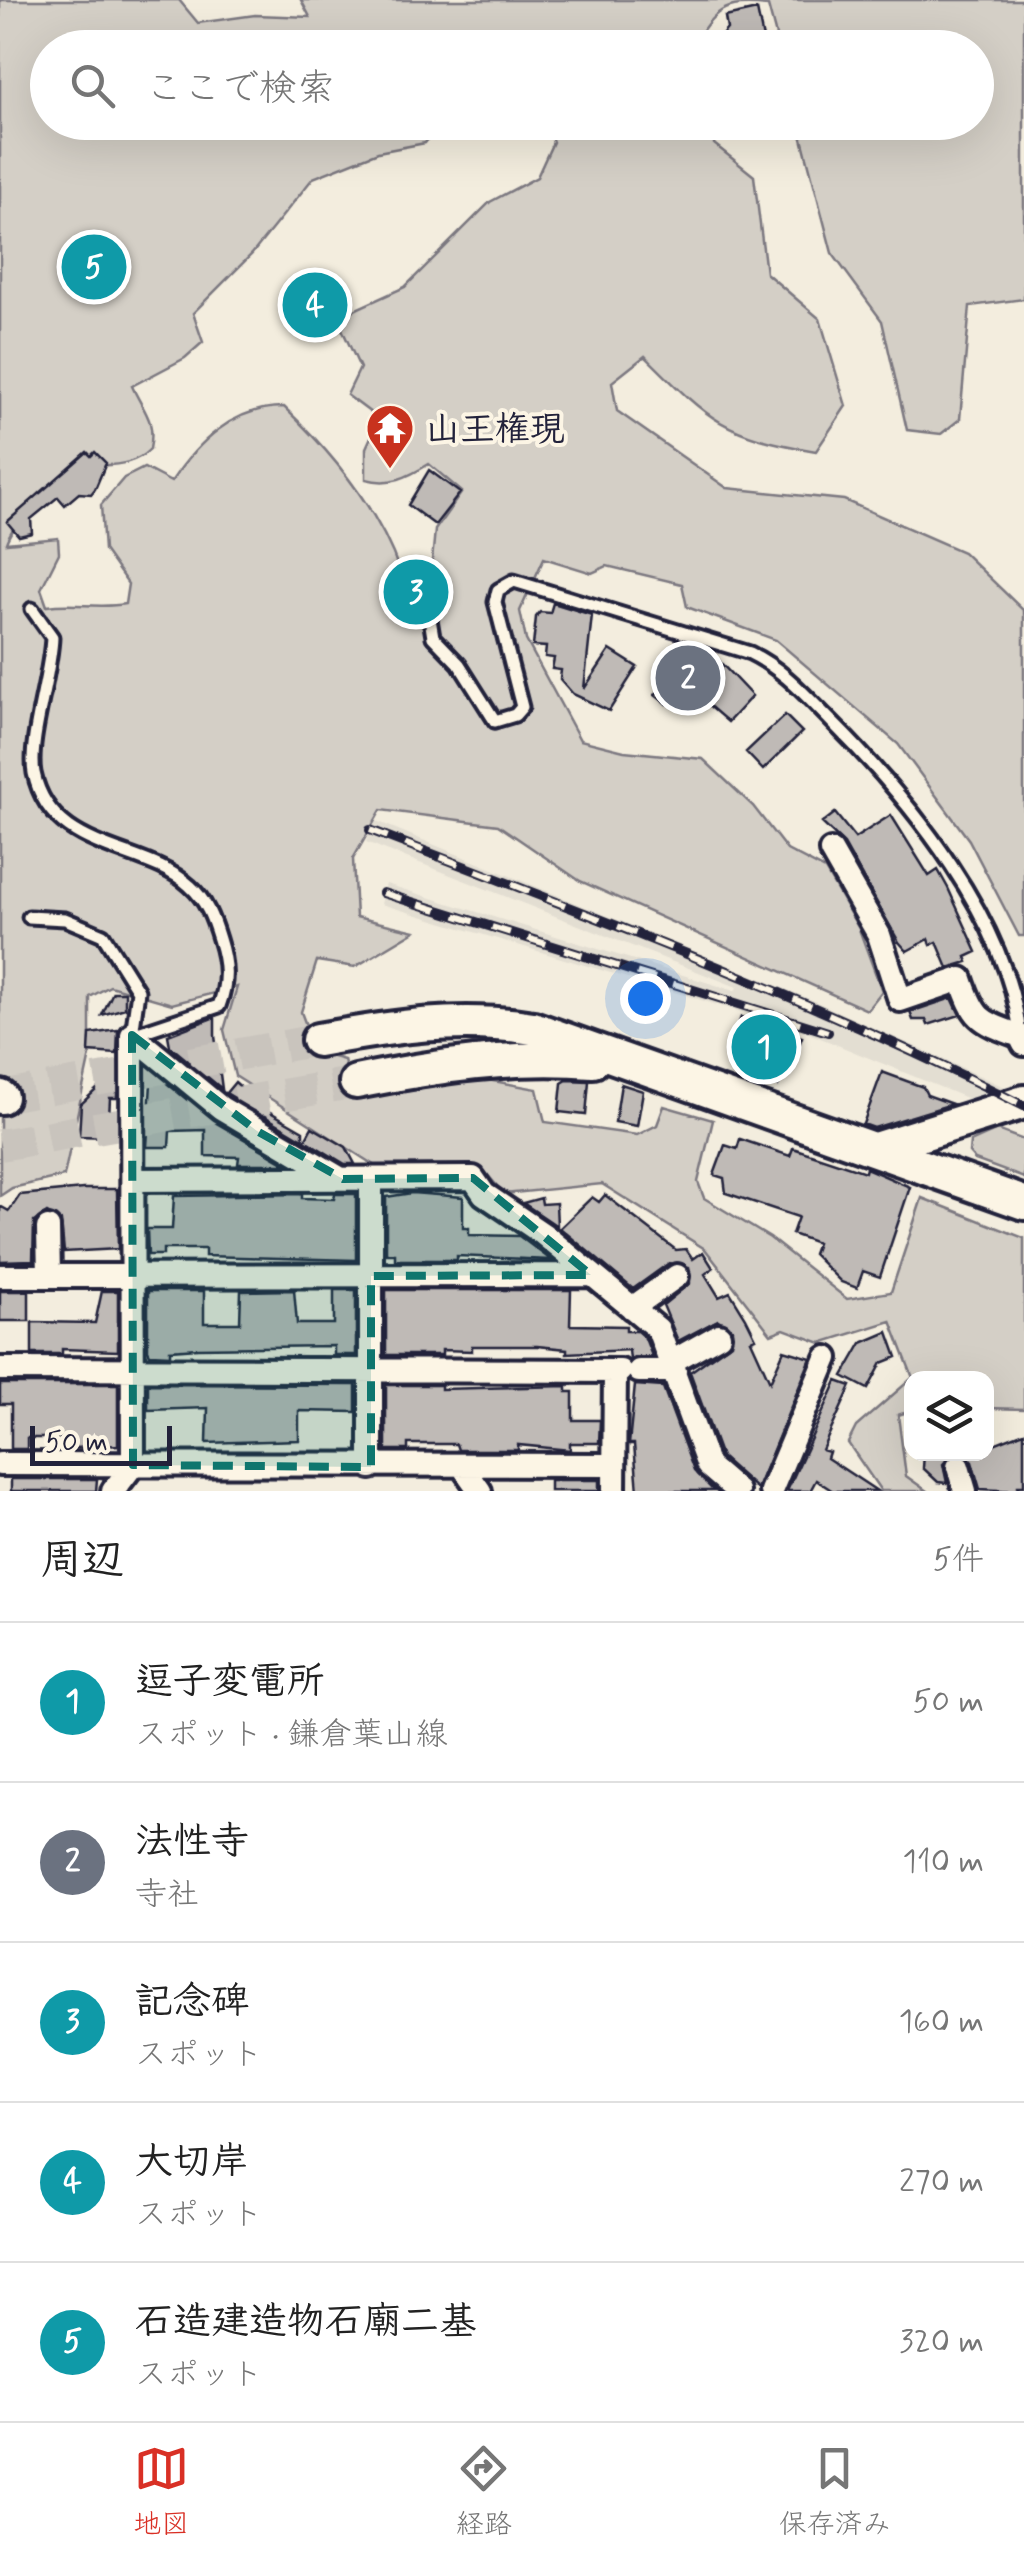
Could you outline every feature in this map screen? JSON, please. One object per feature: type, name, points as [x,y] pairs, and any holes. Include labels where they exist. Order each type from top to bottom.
[{"type":"main road","points":[[318,1040],[432,1022],[494,1022],[534,1028],[1024,1202]]},
{"type":"main road","points":[[356,1082],[518,1058],[637,1065]]},
{"type":"main road","points":[[875,1149],[1024,1102]]},
{"type":"main road","points":[[937,1172],[957,1137],[974,1120]]},
{"type":"street","points":[[831,851],[879,936],[900,1000],[960,979],[971,1010],[980,1021],[1022,1040]]},
{"type":"street","points":[[132,1035],[221,1108],[343,1180]]},
{"type":"street","points":[[113,1491],[133,1465],[132,1035]]},
{"type":"street","points":[[133,1180],[473,1178],[484,1194],[543,1234],[658,1329],[708,1466],[737,1491]]},
{"type":"street","points":[[371,1179],[371,1467]]},
{"type":"street","points":[[48,1228],[49,1276]]},
{"type":"street","points":[[0,1276],[592,1276]]},
{"type":"street","points":[[632,1308],[677,1276]]},
{"type":"street","points":[[0,1369],[625,1371],[673,1366],[719,1335]]},
{"type":"street","points":[[771,1491],[827,1358]]},
{"type":"street","points":[[614,1491],[625,1371]]},
{"type":"street","points":[[0,1464],[614,1466]]},
{"type":"street","points":[[306,1467],[306,1491]]},
{"type":"street","points":[[463,1467],[480,1491]]},
{"type":"street","points":[[958,1467],[965,1491]]},
{"type":"lane","points":[[430,620],[433,637],[459,664],[495,721],[521,712],[522,707],[495,602],[498,590],[514,581],[735,648],[775,665],[871,762],[948,858],[978,908],[1018,1013],[1022,1040]]},
{"type":"lane","points":[[29,917],[65,919],[103,936],[138,992],[132,1035],[219,1006],[227,984],[225,958],[208,908],[189,885],[162,869],[89,840],[47,803],[34,772],[52,637],[32,610]]},
{"type":"highlighted area","points":[[132,1035],[257,1131],[343,1179],[473,1178],[591,1275],[371,1276],[371,1467],[133,1465]]},
{"type":"shaded area","points":[[0,0],[179,0],[198,23],[255,15],[310,17],[301,0],[1024,0],[1024,299],[970,306],[960,419],[941,434],[907,430],[882,321],[832,253],[802,140],[994,140],[994,30],[774,30],[768,6],[740,5],[721,11],[703,30],[30,30],[30,140],[427,140],[378,152],[313,178],[252,254],[193,313],[203,342],[185,358],[132,386],[150,422],[150,449],[124,463],[67,473],[36,501],[6,543],[58,538],[59,553],[41,589],[47,606],[125,604],[128,584],[104,550],[101,505],[124,478],[144,468],[171,482],[205,441],[233,420],[284,407],[352,483],[380,526],[400,572],[431,571],[435,530],[462,492],[429,464],[399,479],[366,479],[366,448],[379,419],[347,395],[360,368],[342,329],[352,311],[405,287],[490,202],[537,177],[552,140],[714,140],[714,144],[754,176],[766,273],[820,319],[846,406],[816,451],[759,439],[703,410],[645,356],[612,382],[617,411],[727,488],[844,500],[963,552],[1024,611],[1024,936],[1019,936],[969,840],[898,744],[776,640],[687,607],[682,584],[607,566],[592,573],[544,558],[520,611],[526,640],[580,740],[624,751],[703,759],[753,806],[787,850],[825,870],[859,929],[882,991],[867,1010],[580,881],[498,825],[381,810],[353,859],[356,917],[415,931],[355,967],[317,961],[301,1012],[316,1052],[344,1060],[352,1100],[482,1079],[537,1089],[545,1122],[637,1135],[657,1125],[664,1106],[713,1120],[698,1182],[704,1198],[770,1238],[847,1299],[891,1292],[922,1198],[1024,1238],[1024,1409],[994,1408],[994,1371],[910,1371],[891,1321],[821,1343],[784,1329],[771,1334],[705,1249],[602,1184],[504,1194],[481,1167],[377,1167],[235,1076],[224,1030],[237,987],[172,1004],[110,986],[90,997],[90,1055],[64,1176],[12,1188],[0,1196]]},
{"type":"shaded area","points":[[374,820],[812,1000],[1020,1094],[976,1102],[801,1030],[381,904],[386,884],[735,991],[737,987],[366,842]]},
{"type":"shaded area","points":[[997,1130],[1024,1140],[1024,1178],[975,1160],[969,1153],[970,1142]]},
{"type":"shaded area","points":[[904,1385],[904,1413],[898,1415],[906,1476],[927,1491],[881,1491],[848,1443],[856,1427]]},
{"type":"building","points":[[757,10],[761,30],[726,30],[725,17]]},
{"type":"building","points":[[87,452],[91,456],[95,452],[106,463],[91,494],[79,493],[65,505],[58,497],[31,519],[32,533],[19,536],[7,522]]},
{"type":"building","points":[[429,470],[460,493],[435,525],[408,505]]},
{"type":"building","points":[[553,603],[592,615],[584,689],[610,650],[637,667],[609,711],[573,694],[560,679],[561,670],[552,669],[554,658],[545,657],[546,647],[533,646],[536,617],[540,612],[550,613]]},
{"type":"building","points":[[688,653],[711,664],[716,658],[752,696],[728,722],[691,690],[684,699],[677,702],[672,698],[667,704],[655,695]]},
{"type":"building","points":[[785,715],[802,732],[763,770],[746,752]]},
{"type":"building","points":[[835,813],[855,838],[891,815],[929,876],[938,870],[948,888],[977,952],[966,957],[968,962],[948,968],[937,942],[931,945],[929,939],[907,951],[844,844],[822,823]]},
{"type":"building","points":[[113,992],[125,992],[125,1008],[102,1015]]},
{"type":"building","points":[[952,998],[960,1015],[928,1025],[926,1020],[913,1020],[910,1012]]},
{"type":"building","points":[[215,1017],[222,1089],[170,1046],[168,1035]]},
{"type":"building","points":[[741,1017],[802,1037],[788,1076],[782,1075],[778,1086],[763,1081],[767,1069],[727,1056]]},
{"type":"building","points":[[118,1030],[117,1054],[89,1052],[90,1034]]},
{"type":"building","points":[[147,1067],[213,1121],[287,1164],[238,1164],[239,1157],[205,1156],[205,1130],[170,1131],[169,1147],[147,1147],[151,1083],[147,1083]]},
{"type":"building","points":[[117,1070],[117,1098],[110,1098],[108,1137],[79,1136],[81,1104]]},
{"type":"building","points":[[882,1072],[923,1087],[927,1095],[952,1104],[874,1128],[863,1124]]},
{"type":"building","points":[[589,1081],[586,1115],[559,1112],[562,1083]]},
{"type":"building","points":[[235,1082],[265,1109],[303,1131],[303,1139],[226,1093]]},
{"type":"building","points":[[621,1084],[643,1091],[637,1126],[615,1122]]},
{"type":"building","points":[[312,1127],[346,1147],[355,1164],[345,1164],[305,1140]]},
{"type":"building","points":[[740,1139],[790,1156],[793,1148],[865,1172],[866,1168],[910,1187],[880,1277],[863,1271],[857,1288],[841,1282],[813,1254],[817,1243],[792,1234],[798,1217],[726,1193],[724,1178],[714,1175],[725,1145],[737,1149]]},
{"type":"building","points":[[117,1189],[118,1249],[64,1252],[61,1221],[47,1213],[34,1222],[33,1260],[0,1261],[0,1206],[9,1211],[20,1195]]},
{"type":"building","points":[[412,1193],[463,1197],[463,1228],[469,1228],[469,1235],[519,1236],[551,1260],[457,1256],[457,1260],[395,1260],[395,1254],[386,1254],[386,1197]]},
{"type":"building","points":[[302,1194],[302,1198],[334,1199],[335,1194],[356,1194],[356,1260],[205,1256],[205,1249],[163,1249],[163,1255],[148,1255],[147,1229],[172,1229],[174,1196]]},
{"type":"building","points":[[605,1195],[676,1250],[686,1249],[693,1259],[703,1252],[713,1268],[705,1274],[719,1297],[730,1292],[746,1318],[756,1338],[751,1340],[770,1382],[784,1350],[811,1358],[757,1489],[721,1457],[690,1372],[731,1343],[732,1329],[718,1320],[678,1341],[663,1305],[690,1283],[689,1267],[669,1263],[633,1289],[560,1228],[592,1197],[599,1202]]},
{"type":"building","points":[[541,1198],[542,1204],[556,1203],[557,1226],[523,1203]]},
{"type":"building","points":[[294,1290],[297,1324],[334,1324],[334,1290],[356,1290],[356,1355],[334,1355],[334,1346],[198,1348],[170,1350],[170,1355],[150,1354],[148,1350],[148,1291],[204,1291],[204,1323],[240,1323],[241,1291]]},
{"type":"building","points":[[386,1290],[571,1290],[570,1325],[626,1326],[626,1331],[637,1331],[645,1338],[652,1356],[630,1360],[629,1350],[567,1353],[567,1349],[537,1346],[472,1346],[472,1351],[442,1350],[442,1355],[386,1355]]},
{"type":"building","points":[[0,1291],[29,1291],[29,1321],[0,1321]]},
{"type":"building","points":[[102,1291],[118,1291],[118,1351],[62,1349],[62,1354],[32,1354],[32,1322],[95,1323]]},
{"type":"building","points":[[888,1332],[897,1357],[882,1363],[868,1389],[843,1376],[862,1343]]},
{"type":"building","points":[[837,1381],[851,1386],[822,1450],[829,1452],[827,1458],[877,1491],[833,1491],[816,1480],[810,1491],[787,1491]]},
{"type":"building","points":[[0,1384],[118,1384],[118,1445],[62,1449],[62,1438],[27,1438],[27,1449],[11,1449],[11,1404],[0,1404]]},
{"type":"building","points":[[148,1384],[356,1385],[356,1412],[299,1411],[299,1440],[207,1443],[208,1408],[148,1410]]},
{"type":"building","points":[[386,1385],[441,1385],[441,1389],[567,1386],[567,1392],[573,1392],[573,1420],[600,1420],[599,1443],[570,1443],[570,1450],[518,1445],[518,1450],[458,1450],[456,1444],[408,1444],[408,1450],[386,1450]]},
{"type":"building","points":[[635,1385],[663,1387],[694,1471],[714,1491],[638,1491],[634,1444],[629,1444]]},
{"type":"building","points":[[1024,1432],[1024,1486],[1018,1486],[1018,1491],[980,1489],[971,1461],[994,1461],[994,1444]]},
{"type":"building","points":[[924,1461],[946,1461],[947,1483],[938,1482],[923,1468]]},
{"type":"building","points":[[11,1479],[97,1479],[96,1491],[11,1491]]},
{"type":"building","points":[[550,1480],[599,1480],[599,1491],[550,1491]]},
{"type":"tunnel","points":[[1,1097],[318,1040]]},
{"type":"tunnel","points":[[0,1145],[356,1082]]},
{"type":"railway","points":[[370,830],[783,994],[1024,1106]]},
{"type":"railway","points":[[383,893],[828,1032]]},
{"type":"place","name":"石造建造物石廟二基","points":[[94,267]]},
{"type":"place","name":"大切岸","points":[[315,305]]},
{"type":"place","name":"山王権現","points":[[390,470]]},
{"type":"place","name":"記念碑","points":[[416,592]]},
{"type":"place","name":"法性寺","points":[[688,678]]},
{"type":"place","name":"逗子変電所","points":[[764,1047]]}]
